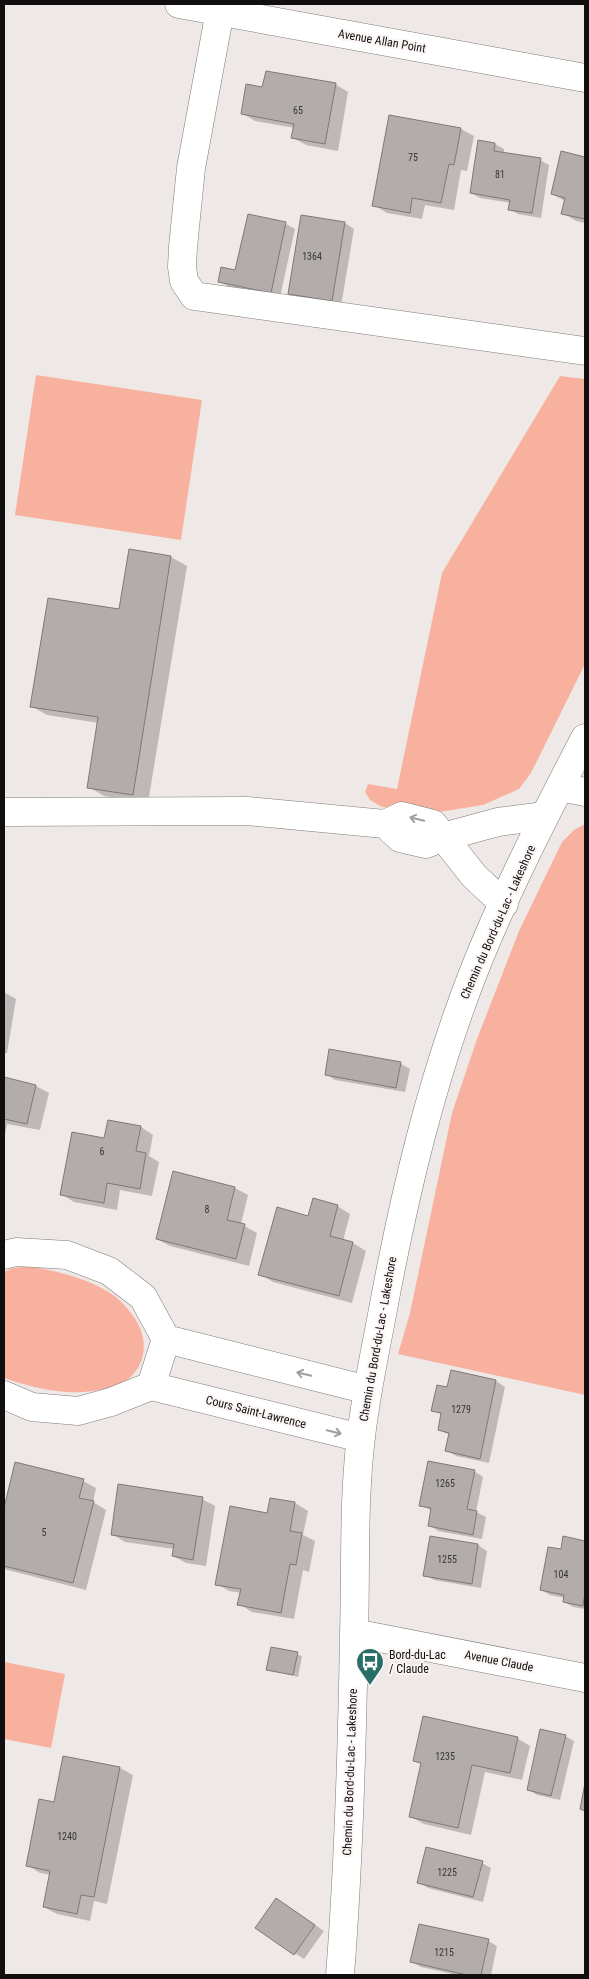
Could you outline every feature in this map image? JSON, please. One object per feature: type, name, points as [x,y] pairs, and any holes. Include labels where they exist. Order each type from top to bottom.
[{"type":"street","name":"Avenue Allan Point","points":[[179,4],[585,78]]},
{"type":"street","points":[[220,11],[191,168],[183,247],[182,267],[184,281],[194,296],[585,351]]},
{"type":"street","name":"Chemin du Bord-du-Lac - Lakeshore","points":[[340,1975],[346,1906],[356,1501],[361,1438],[368,1390],[404,1203],[425,1114],[447,1044],[473,974],[545,816],[573,789],[585,738]]},
{"type":"street","points":[[4,812],[247,811],[385,824],[400,838],[426,844],[443,837],[498,822],[545,816]]},
{"type":"street","points":[[443,837],[474,876],[504,904]]},
{"type":"street","points":[[4,1255],[16,1252],[66,1255],[109,1271],[143,1297],[166,1339],[151,1386],[111,1402],[78,1411],[32,1407],[4,1395]]},
{"type":"street","points":[[166,1339],[368,1390]]},
{"type":"street","name":"Cours Saint-Lawrence","points":[[151,1386],[361,1438]]},
{"type":"street","name":"Avenue Claude","points":[[354,1633],[585,1678]]},
{"type":"shaded area","points":[[36,375],[202,400],[181,540],[15,515]]},
{"type":"shaded area","points":[[560,376],[585,379],[585,664],[531,773],[519,789],[483,805],[439,812],[382,807],[370,800],[365,792],[368,784],[397,789],[442,573]]},
{"type":"shaded area","points":[[585,824],[585,1395],[398,1354],[410,1313],[452,1113],[477,1039],[519,931],[562,842],[574,830]]},
{"type":"shaded area","points":[[31,1266],[89,1282],[112,1294],[123,1304],[137,1322],[144,1343],[142,1360],[127,1380],[112,1387],[98,1390],[70,1392],[44,1389],[4,1378],[4,1272],[12,1268]]},
{"type":"shaded area","points":[[4,1662],[65,1674],[51,1748],[4,1739]]},
{"type":"building","points":[[266,71],[336,83],[325,144],[291,138],[294,124],[241,114],[246,84],[262,87]]},
{"type":"building","points":[[389,115],[461,128],[454,165],[449,164],[441,203],[412,198],[410,213],[372,206]]},
{"type":"building","points":[[478,140],[495,143],[494,151],[541,158],[532,213],[508,210],[510,200],[470,193]]},
{"type":"building","points":[[561,151],[585,157],[585,219],[561,214],[565,198],[551,194]]},
{"type":"building","points":[[248,214],[286,222],[271,293],[218,282],[221,267],[235,270]]},
{"type":"building","points":[[301,215],[345,222],[332,301],[288,294]]},
{"type":"building","points":[[129,549],[171,556],[133,795],[87,788],[98,717],[30,707],[48,598],[119,609]]},
{"type":"building","points":[[329,1049],[401,1062],[396,1088],[325,1075]]},
{"type":"building","points":[[4,1077],[36,1085],[27,1124],[4,1119]]},
{"type":"building","points":[[108,1120],[141,1126],[136,1151],[146,1153],[140,1189],[107,1183],[104,1203],[60,1195],[72,1132],[104,1138]]},
{"type":"building","points":[[173,1171],[235,1187],[227,1220],[245,1224],[236,1259],[156,1239]]},
{"type":"building","points":[[313,1198],[338,1205],[330,1236],[353,1242],[339,1296],[258,1275],[277,1207],[308,1216]]},
{"type":"building","points":[[451,1370],[496,1380],[480,1459],[445,1451],[449,1433],[438,1430],[441,1413],[431,1411],[437,1385],[447,1387]]},
{"type":"building","points":[[428,1461],[475,1470],[467,1509],[477,1511],[473,1535],[428,1526],[431,1508],[419,1506]]},
{"type":"building","points":[[15,1462],[84,1479],[79,1498],[94,1501],[73,1583],[4,1566],[4,1508]]},
{"type":"building","points":[[118,1484],[203,1497],[193,1560],[172,1556],[174,1544],[111,1535]]},
{"type":"building","points":[[270,1498],[295,1502],[290,1531],[302,1533],[296,1565],[290,1564],[281,1613],[237,1605],[241,1589],[215,1585],[230,1506],[267,1513]]},
{"type":"building","points":[[430,1536],[478,1544],[472,1584],[423,1576]]},
{"type":"building","points":[[563,1536],[585,1541],[585,1593],[583,1606],[563,1602],[564,1595],[540,1590],[548,1547],[561,1549]]},
{"type":"building","points":[[271,1647],[298,1652],[293,1675],[266,1670]]},
{"type":"building","points":[[423,1716],[518,1737],[510,1773],[472,1765],[458,1828],[409,1817],[421,1763],[413,1761]]},
{"type":"building","points":[[540,1729],[566,1735],[551,1796],[527,1790]]},
{"type":"building","points":[[63,1756],[120,1767],[94,1897],[81,1895],[77,1914],[43,1907],[50,1871],[26,1866],[39,1799],[54,1802]]},
{"type":"building","points":[[585,1783],[585,1811],[580,1809]]},
{"type":"building","points":[[426,1847],[483,1861],[473,1897],[417,1883]]},
{"type":"building","points":[[276,1898],[315,1925],[294,1955],[255,1928]]},
{"type":"building","points":[[419,1924],[489,1939],[481,1975],[467,1975],[410,1962]]},
{"type":"place","name":"Bord-du-Lac / Claude","points":[[370,1686]]}]
